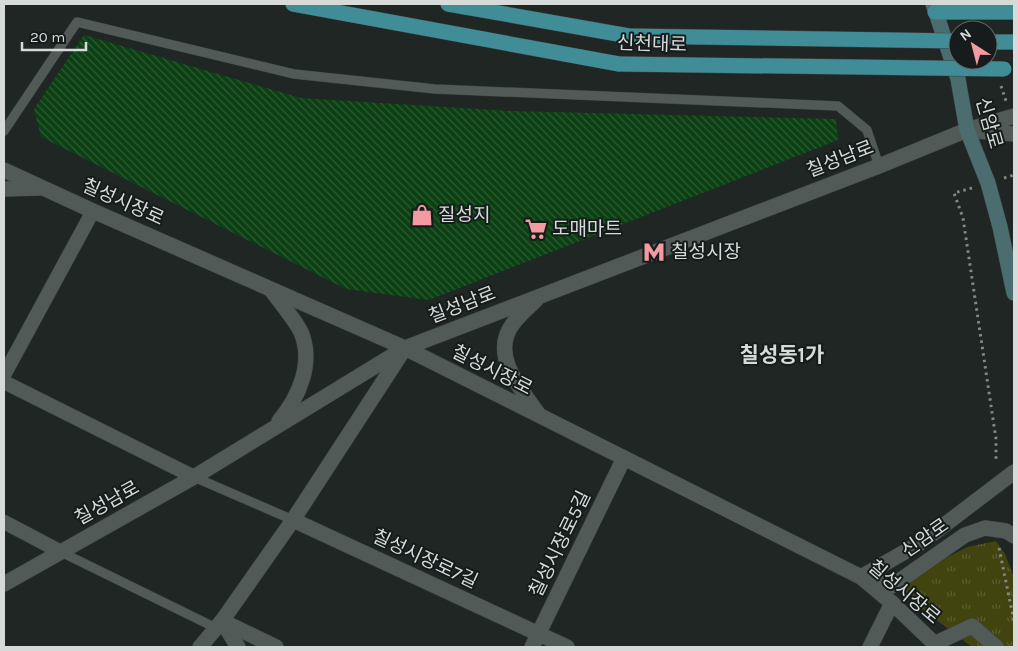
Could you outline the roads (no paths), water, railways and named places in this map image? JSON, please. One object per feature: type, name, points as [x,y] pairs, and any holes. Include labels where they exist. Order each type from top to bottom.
[{"type":"highway","name":"신천대로","points":[[293,4],[619,64],[1014,69]]},
{"type":"highway","name":"신천대로","points":[[448,4],[629,36],[948,41]]},
{"type":"highway","points":[[934,8],[1014,12]]},
{"type":"highway","points":[[998,42],[1014,42]]},
{"type":"main road","name":"신암로","points":[[934,8],[958,79],[967,130],[988,183],[998,218],[1014,293]]},
{"type":"street","name":"칠성남로","points":[[4,584],[194,477],[405,348],[879,166],[967,130],[1014,116]]},
{"type":"street","points":[[967,130],[1014,134]]},
{"type":"street","name":"칠성시장로","points":[[4,170],[405,348],[860,578],[892,602],[936,646]]},
{"type":"street","points":[[4,189],[43,188]]},
{"type":"street","points":[[4,375],[93,211]]},
{"type":"street","points":[[271,290],[300,330],[306,359],[303,379],[296,396],[288,411],[274,428]]},
{"type":"street","points":[[538,415],[512,375],[505,357],[504,344],[510,326],[540,296]]},
{"type":"street","points":[[200,647],[219,625],[293,520],[405,348]]},
{"type":"street","points":[[4,382],[194,477]]},
{"type":"street","name":"칠성시장로5길","points":[[536,641],[624,458]]},
{"type":"street","points":[[860,578],[922,542],[1014,472]]},
{"type":"street","name":"칠성시장로7길","points":[[293,520],[536,641],[567,647]]},
{"type":"street","points":[[4,522],[61,552]]},
{"type":"street","name":"신암로","points":[[860,578],[892,586],[965,535],[985,528],[1006,531],[1014,536]]},
{"type":"street","points":[[870,647],[892,602]]},
{"type":"street","points":[[219,625],[238,647]]},
{"type":"street","points":[[219,625],[276,647]]},
{"type":"street","points":[[936,646],[972,626],[996,647]]},
{"type":"lane","points":[[4,131],[77,22],[294,74],[435,89],[838,106],[867,130],[879,166]]},
{"type":"lane","points":[[194,477],[293,520]]},
{"type":"lane","points":[[61,552],[219,625]]},
{"type":"place","name":"질성지","points":[[422,215]]},
{"type":"place","name":"도매마트","points":[[536,229]]},
{"type":"place","name":"칠성시장","points":[[654,252]]},
{"type":"district","name":"칠성동1가","points":[[782,355]]}]
